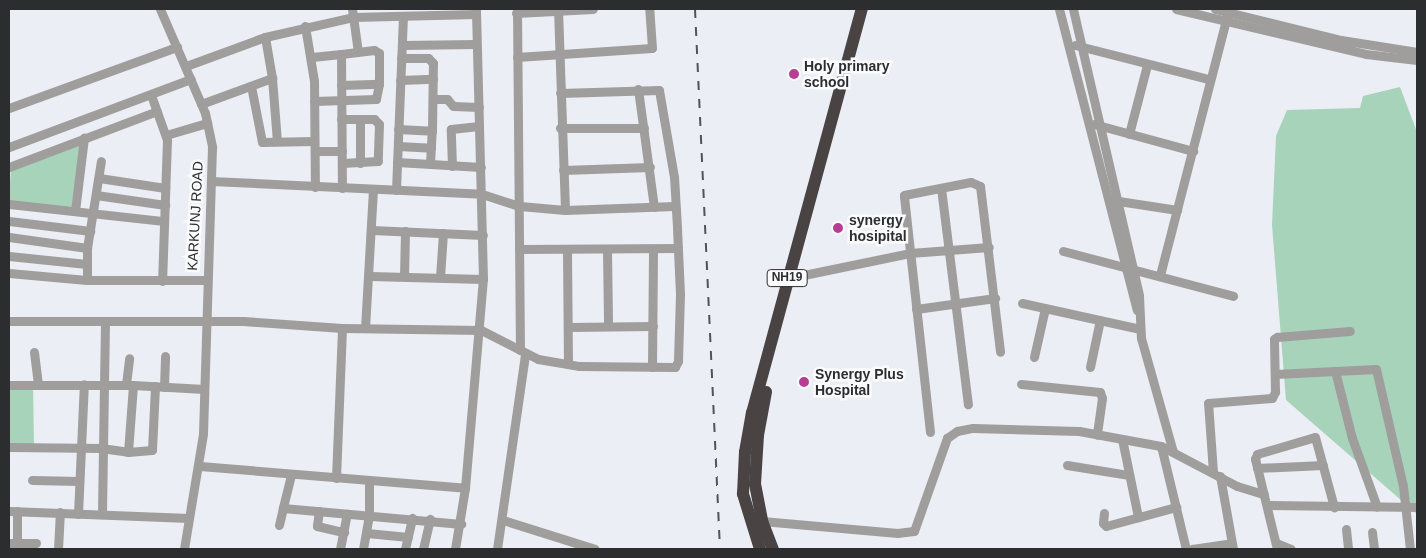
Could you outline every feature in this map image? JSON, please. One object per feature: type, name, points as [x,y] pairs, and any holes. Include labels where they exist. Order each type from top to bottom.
[{"type":"highway","name":"NH19","points":[[760,549],[743,494],[750,423],[862,9]]},
{"type":"highway","name":"NH19","points":[[773,549],[762,521],[754,484],[758,434],[794,277],[870,9]]},
{"type":"street","name":"KARKUNJ ROAD","points":[[160,9],[201,104],[212,147],[206,280],[207,322],[203,434],[200,466],[184,549]]},
{"type":"street","points":[[558,9],[560,128],[565,210]]},
{"type":"street","points":[[497,549],[503,520],[523,352],[519,249],[520,206],[516,11],[593,9]]},
{"type":"street","points":[[516,56],[652,48],[649,9]]},
{"type":"street","points":[[1059,9],[1087,121],[1133,269],[1139,296],[1138,313],[1140,329],[1173,452]]},
{"type":"street","points":[[1073,9],[1098,125],[1123,266],[1138,313]]},
{"type":"street","points":[[1176,9],[1366,54],[1417,60]]},
{"type":"street","points":[[1215,9],[1229,10],[1253,19],[1340,40],[1417,52]]},
{"type":"street","points":[[1253,9],[1253,19]]},
{"type":"street","points":[[1160,275],[1193,151],[1208,79],[1229,10]]},
{"type":"street","points":[[186,66],[265,37],[352,13],[403,17],[476,12],[483,279],[481,330],[465,488],[461,524],[455,549]]},
{"type":"street","points":[[352,13],[358,52]]},
{"type":"street","points":[[396,190],[403,17]]},
{"type":"street","points":[[305,26],[312,57],[315,187]]},
{"type":"street","points":[[265,37],[272,78],[277,141]]},
{"type":"street","points":[[1068,42],[1147,65],[1208,79]]},
{"type":"street","points":[[402,46],[476,44]]},
{"type":"street","points":[[9,108],[177,47]]},
{"type":"street","points":[[312,57],[378,51],[379,84],[376,100],[314,101]]},
{"type":"street","points":[[341,54],[342,188]]},
{"type":"street","points":[[401,58],[428,58],[433,63],[430,164]]},
{"type":"street","points":[[1129,134],[1147,65]]},
{"type":"street","points":[[201,104],[272,78]]},
{"type":"street","points":[[9,147],[191,79]]},
{"type":"street","points":[[400,80],[433,79]]},
{"type":"street","points":[[341,85],[379,84]]},
{"type":"street","points":[[250,86],[260,140],[314,141]]},
{"type":"street","points":[[638,89],[654,207]]},
{"type":"street","points":[[9,321],[207,322],[342,328],[481,330],[538,359],[568,364],[672,367],[678,364],[678,248],[674,176],[660,94],[657,89],[560,93]]},
{"type":"street","points":[[151,95],[166,135],[162,281]]},
{"type":"street","points":[[433,99],[447,98],[452,106],[479,107]]},
{"type":"street","points":[[9,167],[157,112]]},
{"type":"street","points":[[341,119],[377,120],[379,124],[378,160],[342,163]]},
{"type":"street","points":[[360,119],[360,163]]},
{"type":"street","points":[[1087,121],[1193,151]]},
{"type":"street","points":[[166,135],[207,123]]},
{"type":"street","points":[[452,166],[451,129],[479,126]]},
{"type":"street","points":[[560,128],[644,128]]},
{"type":"street","points":[[398,129],[432,131]]},
{"type":"street","points":[[75,211],[84,138]]},
{"type":"street","points":[[398,146],[431,148]]},
{"type":"street","points":[[314,151],[342,151]]},
{"type":"street","points":[[87,280],[87,248],[101,160]]},
{"type":"street","points":[[397,162],[481,167]]},
{"type":"street","points":[[563,170],[650,167]]},
{"type":"street","points":[[99,178],[165,188]]},
{"type":"street","points":[[211,181],[482,194],[520,206],[565,210],[675,206]]},
{"type":"street","points":[[930,432],[904,195],[971,182],[980,186],[1000,352]]},
{"type":"street","points":[[941,188],[957,303],[968,404]]},
{"type":"street","points":[[365,328],[370,276],[373,190]]},
{"type":"street","points":[[96,195],[165,206]]},
{"type":"street","points":[[1111,200],[1177,210]]},
{"type":"street","points":[[9,204],[164,221]]},
{"type":"street","points":[[9,221],[90,231]]},
{"type":"street","points":[[372,230],[483,235]]},
{"type":"street","points":[[404,276],[405,231]]},
{"type":"street","points":[[440,277],[443,233]]},
{"type":"street","points":[[9,237],[87,248]]},
{"type":"street","points":[[794,277],[910,254],[988,247]]},
{"type":"street","points":[[519,249],[607,250],[678,248]]},
{"type":"street","points":[[652,367],[653,249]]},
{"type":"street","points":[[567,250],[568,364]]},
{"type":"street","points":[[607,250],[608,324]]},
{"type":"street","points":[[1063,251],[1160,275],[1233,296]]},
{"type":"street","points":[[9,256],[87,264]]},
{"type":"street","points":[[9,273],[87,280],[206,280]]},
{"type":"street","points":[[370,276],[483,279]]},
{"type":"street","points":[[916,309],[995,298]]},
{"type":"street","points":[[1022,303],[1140,329]]},
{"type":"street","points":[[1034,357],[1046,308]]},
{"type":"street","points":[[1090,367],[1100,320]]},
{"type":"street","points":[[102,513],[101,448],[105,321]]},
{"type":"street","points":[[569,328],[608,324],[653,326]]},
{"type":"street","points":[[336,478],[342,328]]},
{"type":"street","points":[[1192,549],[1233,546],[1216,474],[1207,405],[1272,398],[1275,374],[1275,338],[1350,331]]},
{"type":"street","points":[[34,352],[38,384]]},
{"type":"street","points":[[9,447],[101,448],[128,452],[149,451],[154,448],[159,386],[165,356]]},
{"type":"street","points":[[128,452],[129,358]]},
{"type":"street","points":[[1275,374],[1376,369],[1403,486],[1410,549],[1417,548]]},
{"type":"street","points":[[1335,371],[1350,431],[1377,507]]},
{"type":"street","points":[[78,514],[84,384]]},
{"type":"street","points":[[9,385],[129,384],[204,389]]},
{"type":"street","points":[[1021,384],[1100,392],[1102,398],[1097,435]]},
{"type":"street","points":[[762,521],[908,533],[918,526],[947,438],[957,431],[993,427],[1097,435],[1161,446],[1237,486],[1264,494]]},
{"type":"street","points":[[1291,549],[1276,546],[1257,468],[1257,454],[1312,436],[1316,439],[1334,507]]},
{"type":"street","points":[[1122,439],[1138,517]]},
{"type":"street","points":[[1161,446],[1186,549]]},
{"type":"street","points":[[1067,465],[1129,475]]},
{"type":"street","points":[[1257,468],[1323,465]]},
{"type":"street","points":[[200,466],[465,488]]},
{"type":"street","points":[[279,525],[292,475]]},
{"type":"street","points":[[32,480],[79,481]]},
{"type":"street","points":[[363,549],[369,516],[370,481]]},
{"type":"street","points":[[1267,505],[1417,507]]},
{"type":"street","points":[[283,508],[412,518],[461,524]]},
{"type":"street","points":[[1104,513],[1104,526],[1176,508]]},
{"type":"street","points":[[36,542],[13,543],[13,511],[78,514],[102,513],[189,518]]},
{"type":"street","points":[[319,511],[316,526],[344,532]]},
{"type":"street","points":[[58,549],[60,512]]},
{"type":"street","points":[[340,549],[347,514]]},
{"type":"street","points":[[405,549],[412,518]]},
{"type":"street","points":[[423,549],[430,520]]},
{"type":"street","points":[[503,520],[595,549]]},
{"type":"street","points":[[1346,529],[1348,549]]},
{"type":"street","points":[[1372,532],[1374,549]]},
{"type":"street","points":[[367,533],[408,537]]},
{"type":"green space","points":[[1400,87],[1417,132],[1417,514],[1286,400],[1272,225],[1276,136],[1287,110],[1360,108],[1363,96]]},
{"type":"green space","points":[[81,144],[76,211],[9,201],[11,168]]},
{"type":"green space","points":[[33,383],[34,446],[9,446],[9,384]]},
{"type":"railway","points":[[695,9],[720,549]]},
{"type":"place","name":"Holy primary school","points":[[794,74]]},
{"type":"place","name":"synergy hosipital","points":[[838,228]]},
{"type":"place","name":"Synergy Plus Hospital","points":[[804,382]]}]
